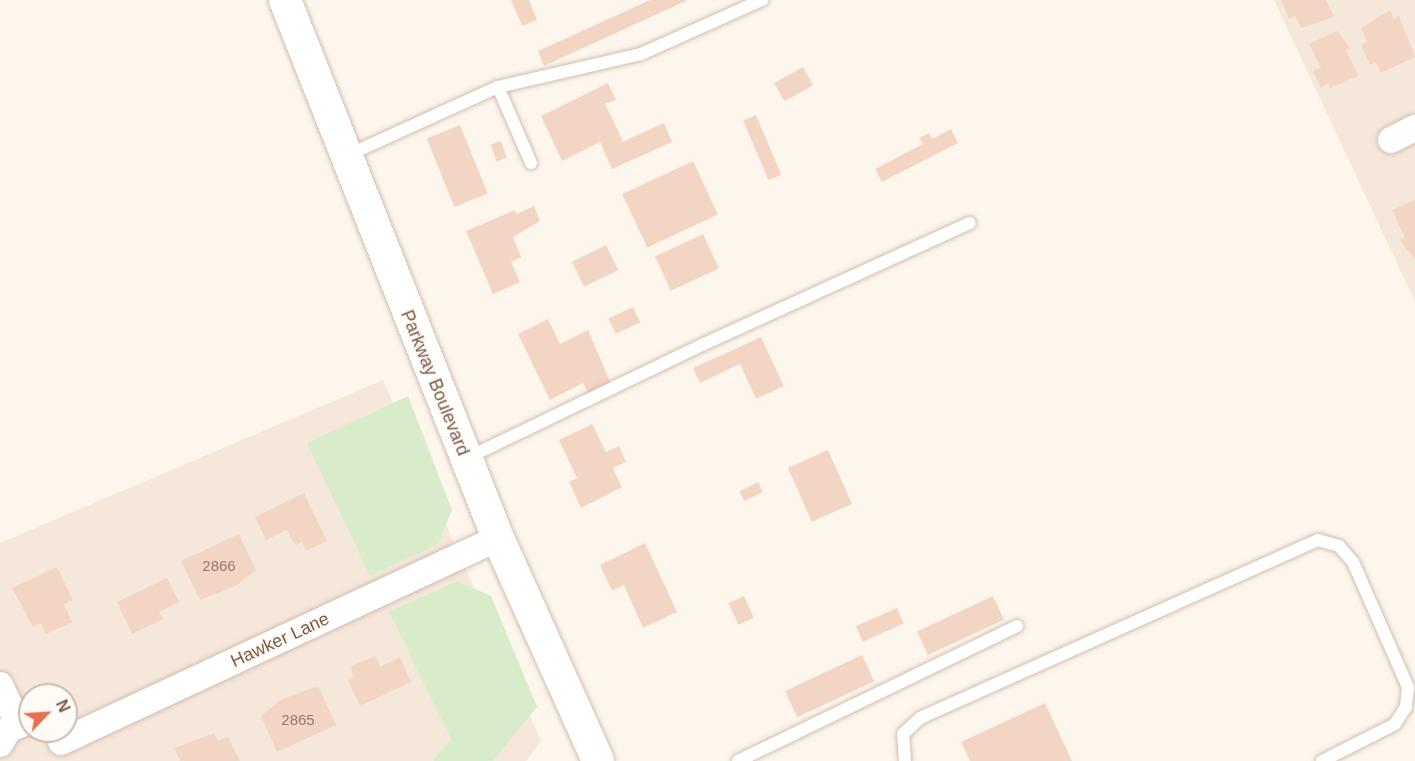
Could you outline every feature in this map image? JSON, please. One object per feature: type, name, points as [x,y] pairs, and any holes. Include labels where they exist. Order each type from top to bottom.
[{"type":"street","name":"Parkway Boulevard","points":[[285,0],[344,157],[498,538],[598,761]]},
{"type":"street","points":[[1391,140],[1415,128]]},
{"type":"street","name":"Hawker Lane","points":[[59,744],[498,538]]},
{"type":"street","points":[[0,685],[18,713]]},
{"type":"street","points":[[0,744],[18,728]]},
{"type":"lane","points":[[344,157],[498,87],[641,54],[762,0]]},
{"type":"lane","points":[[498,87],[531,163]]},
{"type":"lane","points":[[466,459],[704,344],[970,223]]},
{"type":"lane","points":[[905,761],[903,734],[920,718],[1318,540],[1339,546],[1353,562],[1408,687],[1406,707],[1395,724],[1322,761]]},
{"type":"lane","points":[[738,761],[1017,626]]},
{"type":"shaded area","points":[[1274,0],[1415,0],[1415,302]]},
{"type":"shaded area","points":[[383,380],[541,741],[526,761],[0,761],[0,543]]},
{"type":"green space","points":[[408,396],[452,510],[438,544],[370,576],[307,443]]},
{"type":"green space","points":[[457,581],[491,596],[537,707],[493,761],[433,761],[451,739],[389,612]]},
{"type":"building","points":[[511,0],[529,0],[537,20],[522,26]]},
{"type":"building","points":[[650,0],[688,0],[544,66],[538,51]]},
{"type":"building","points":[[1281,0],[1326,0],[1334,17],[1301,28],[1295,16],[1289,19]]},
{"type":"building","points":[[1390,10],[1394,19],[1399,16],[1415,57],[1381,73],[1376,62],[1370,65],[1361,45],[1367,42],[1361,28]]},
{"type":"building","points":[[1337,31],[1350,48],[1346,50],[1358,76],[1330,88],[1328,84],[1321,88],[1313,71],[1321,68],[1309,44]]},
{"type":"building","points":[[803,67],[813,85],[784,101],[774,83]]},
{"type":"building","points":[[608,83],[616,100],[605,104],[623,141],[618,144],[664,123],[672,142],[612,169],[600,142],[562,161],[541,116]]},
{"type":"building","points":[[756,115],[781,175],[769,180],[743,120]]},
{"type":"building","points":[[460,125],[488,194],[454,207],[427,138]]},
{"type":"building","points":[[951,129],[958,143],[882,182],[875,169],[923,144],[919,138],[929,133],[932,139]]},
{"type":"building","points":[[501,141],[507,158],[496,162],[491,145]]},
{"type":"building","points":[[693,161],[718,214],[647,247],[622,194]]},
{"type":"building","points":[[1415,200],[1415,260],[1400,240],[1405,238],[1392,210]]},
{"type":"building","points":[[534,206],[540,221],[513,237],[521,257],[511,262],[520,282],[493,294],[466,231],[515,210],[516,214]]},
{"type":"building","points":[[703,234],[719,268],[671,291],[655,256]]},
{"type":"building","points":[[606,245],[618,270],[584,287],[572,262]]},
{"type":"building","points":[[633,307],[640,322],[616,334],[609,318]]},
{"type":"building","points":[[548,319],[560,344],[588,330],[611,384],[589,395],[583,383],[550,400],[518,334]]},
{"type":"building","points":[[761,337],[784,386],[756,399],[740,364],[700,383],[693,368]]},
{"type":"building","points":[[592,424],[606,452],[619,446],[626,462],[613,468],[622,487],[581,508],[569,482],[577,478],[559,440]]},
{"type":"building","points":[[828,450],[852,504],[812,522],[788,468]]},
{"type":"building","points":[[758,482],[763,492],[744,501],[739,492]]},
{"type":"building","points":[[304,493],[327,541],[306,551],[302,542],[295,545],[287,530],[266,540],[255,517]]},
{"type":"building","points":[[239,534],[256,570],[237,585],[200,600],[181,561]]},
{"type":"building","points":[[645,543],[677,612],[643,628],[624,585],[612,591],[600,565]]},
{"type":"building","points":[[57,567],[73,600],[64,604],[72,622],[46,634],[41,623],[33,627],[12,588]]},
{"type":"building","points":[[167,578],[179,602],[159,612],[163,619],[132,634],[117,602]]},
{"type":"building","points":[[744,596],[754,618],[738,625],[728,603]]},
{"type":"building","points":[[993,596],[1004,620],[928,655],[917,631]]},
{"type":"building","points":[[897,608],[904,624],[863,642],[856,626]]},
{"type":"building","points":[[862,655],[874,681],[797,717],[785,691]]},
{"type":"building","points":[[375,656],[380,667],[400,657],[411,682],[360,706],[348,680],[354,677],[350,667]]},
{"type":"building","points":[[318,686],[336,725],[277,752],[261,716],[280,700]]},
{"type":"building","points":[[1045,703],[1072,761],[970,761],[961,742]]},
{"type":"building","points":[[214,733],[218,741],[228,737],[240,761],[180,761],[174,748]]}]
